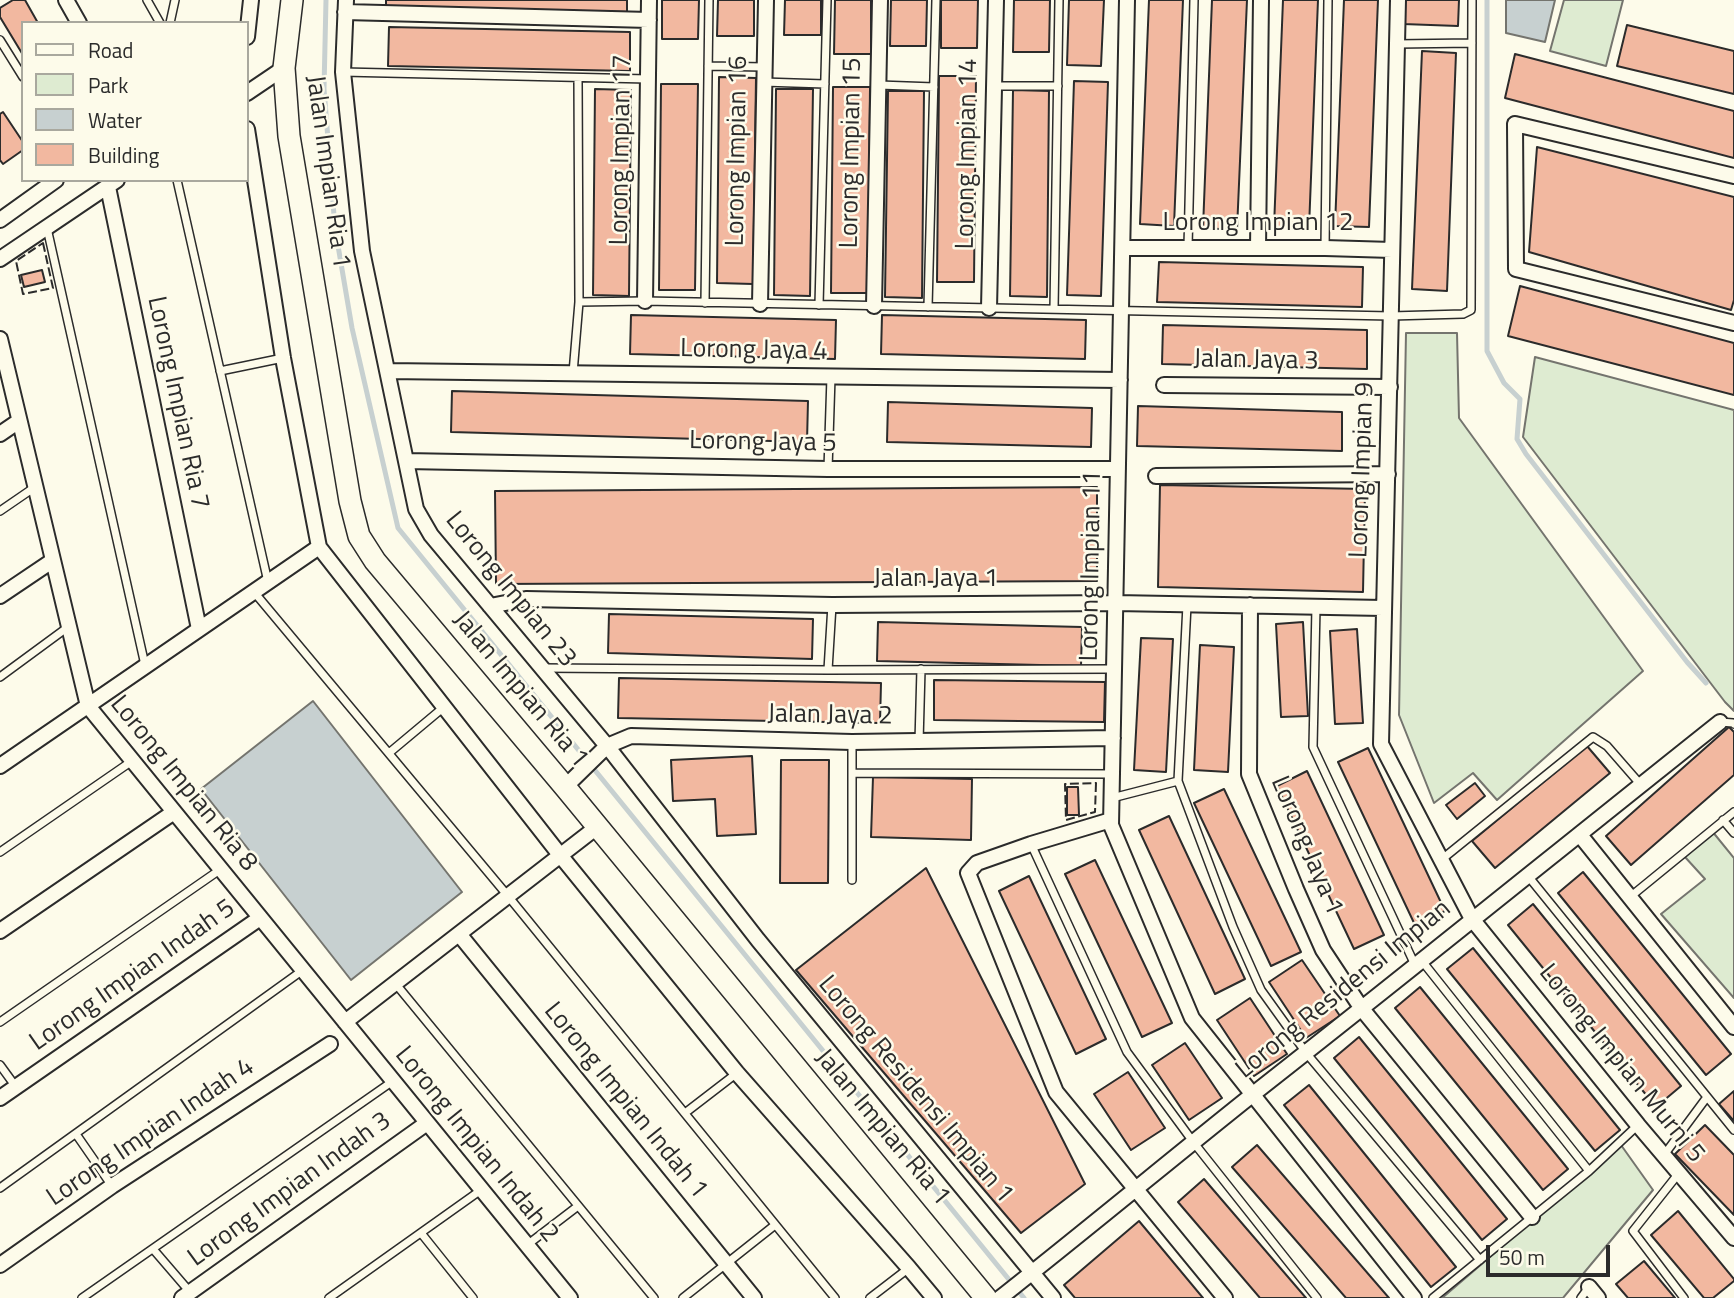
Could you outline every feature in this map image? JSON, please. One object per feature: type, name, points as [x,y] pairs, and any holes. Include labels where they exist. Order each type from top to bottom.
[{"type":"street","points":[[66,0],[78,21]]},
{"type":"street","points":[[248,28],[251,0]]},
{"type":"street","name":"Jalan Impian Ria 1","points":[[292,0],[284,68],[289,136],[350,501],[359,536],[375,561],[572,780],[597,827],[998,1296]]},
{"type":"street","name":"Lorong Impian 17","points":[[645,302],[649,0]]},
{"type":"street","name":"Lorong Impian 16","points":[[760,304],[766,0]]},
{"type":"street","name":"Lorong Impian 15","points":[[874,306],[880,0]]},
{"type":"street","name":"Lorong Impian 14","points":[[989,308],[996,0]]},
{"type":"street","name":"Lorong Impian 11","points":[[1128,0],[1111,825],[1192,1018],[1414,1298]]},
{"type":"street","points":[[1258,248],[1261,0]]},
{"type":"street","name":"Lorong Impian 9","points":[[1398,0],[1381,744],[1472,919]]},
{"type":"street","points":[[346,6],[649,20]]},
{"type":"street","name":"Lorong Impian 23","points":[[346,6],[342,72],[362,251],[416,509],[431,535],[607,746],[758,940]]},
{"type":"street","points":[[248,92],[284,68]]},
{"type":"street","points":[[1734,177],[1515,124],[1516,269],[1734,323]]},
{"type":"street","points":[[248,135],[283,358],[319,547],[560,855],[737,1073],[934,1298]]},
{"type":"street","points":[[0,220],[53,182]]},
{"type":"street","points":[[0,259],[112,183]]},
{"type":"street","name":"Lorong Impian Ria 7","points":[[112,183],[199,629]]},
{"type":"street","name":"Lorong Impian 12","points":[[1123,248],[1392,250]]},
{"type":"street","name":"Lorong Impian Ria 8","points":[[0,340],[88,706],[345,1022]]},
{"type":"street","name":"Lorong Jaya 4","points":[[387,371],[1120,380]]},
{"type":"street","name":"Jalan Jaya 3","points":[[1164,385],[1390,387]]},
{"type":"street","points":[[0,434],[19,421]]},
{"type":"street","name":"Lorong Jaya 5","points":[[406,461],[828,469],[1118,469]]},
{"type":"street","points":[[1156,476],[1388,474]]},
{"type":"street","points":[[0,766],[319,547]]},
{"type":"street","points":[[0,596],[52,561]]},
{"type":"street","name":"Jalan Jaya 1","points":[[490,606],[526,598],[832,605],[1116,603],[1383,608]]},
{"type":"street","name":"Lorong Jaya 1","points":[[1250,606],[1249,774],[1324,950],[1362,1009],[1532,1217]]},
{"type":"street","name":"Lorong Residensi Impian","points":[[998,1296],[1029,1276],[1641,785],[1727,723]]},
{"type":"street","name":"Jalan Jaya 2","points":[[607,746],[631,736],[852,742],[1113,738]]},
{"type":"street","points":[[572,780],[607,746]]},
{"type":"street","points":[[0,932],[174,812]]},
{"type":"street","points":[[1111,820],[977,863],[968,873],[1056,1092],[1225,1298]]},
{"type":"street","points":[[345,1022],[597,827]]},
{"type":"street","points":[[1580,835],[1734,1027]]},
{"type":"street","name":"Lorong Impian Indah 5","points":[[0,1098],[260,918]]},
{"type":"street","name":"Lorong Impian Murni 5","points":[[1472,919],[1638,1125],[1734,1238]]},
{"type":"street","name":"Lorong Impian Indah 1","points":[[459,934],[754,1298]]},
{"type":"street","name":"Lorong Residensi Impian 1","points":[[758,940],[1029,1276],[1053,1298]]},
{"type":"street","name":"Lorong Impian Indah 2","points":[[345,1022],[569,1298]]},
{"type":"street","name":"Lorong Impian Indah 4","points":[[0,1265],[112,1186],[330,1044]]},
{"type":"street","name":"Lorong Impian Indah 3","points":[[186,1295],[427,1123]]},
{"type":"lane","points":[[147,0],[159,21]]},
{"type":"lane","points":[[170,21],[175,0]]},
{"type":"lane","points":[[705,303],[709,0]]},
{"type":"lane","points":[[819,305],[827,0]]},
{"type":"lane","points":[[928,307],[936,0]]},
{"type":"lane","points":[[1054,309],[1059,0]]},
{"type":"lane","points":[[1188,248],[1194,0]]},
{"type":"lane","points":[[1325,248],[1328,0]]},
{"type":"lane","points":[[579,302],[1391,316],[1463,314],[1471,310],[1472,0]]},
{"type":"lane","points":[[0,40],[21,74]]},
{"type":"lane","points":[[1397,44],[1472,43]]},
{"type":"lane","points":[[708,66],[825,84]]},
{"type":"lane","points":[[342,72],[648,79]]},
{"type":"lane","points":[[573,373],[579,302],[578,78]]},
{"type":"lane","points":[[877,85],[934,87]]},
{"type":"lane","points":[[994,86],[1058,86]]},
{"type":"lane","points":[[177,182],[268,582]]},
{"type":"lane","points":[[47,227],[145,665]]},
{"type":"lane","points":[[220,371],[283,358]]},
{"type":"lane","points":[[828,469],[831,376]]},
{"type":"lane","points":[[0,511],[35,487]]},
{"type":"lane","points":[[253,592],[508,895],[835,1298]]},
{"type":"lane","points":[[828,670],[832,605]]},
{"type":"lane","points":[[1186,605],[1178,781],[1233,927],[1261,990],[1307,1054],[1480,1260]]},
{"type":"lane","points":[[1316,606],[1313,747],[1418,963],[1589,1171]]},
{"type":"lane","points":[[0,677],[68,627]]},
{"type":"lane","points":[[541,668],[1114,669]]},
{"type":"lane","points":[[919,741],[921,669]]},
{"type":"lane","points":[[389,754],[444,707]]},
{"type":"lane","points":[[1441,860],[1593,737],[1607,746],[1641,785]]},
{"type":"lane","points":[[852,742],[852,880]]},
{"type":"lane","points":[[0,852],[132,761]]},
{"type":"lane","points":[[852,773],[1112,774]]},
{"type":"lane","points":[[1112,798],[1178,781]]},
{"type":"lane","points":[[1630,897],[1734,812]]},
{"type":"lane","points":[[1723,820],[1734,833]]},
{"type":"lane","points":[[1031,844],[1127,1052],[1194,1143],[1317,1298]]},
{"type":"lane","points":[[0,1022],[221,869]]},
{"type":"lane","points":[[1528,876],[1734,1130]]},
{"type":"lane","points":[[0,1188],[303,970]]},
{"type":"lane","points":[[396,983],[654,1298]]},
{"type":"lane","points":[[0,1065],[16,1087]]},
{"type":"lane","points":[[685,1113],[737,1073]]},
{"type":"lane","points":[[82,1298],[393,1081]]},
{"type":"lane","points":[[1664,1155],[1707,1097]]},
{"type":"lane","points":[[1433,1298],[1589,1171],[1638,1125]]},
{"type":"lane","points":[[76,1134],[112,1186]]},
{"type":"lane","points":[[1679,1173],[1633,1231],[1684,1298]]},
{"type":"lane","points":[[329,1298],[481,1190]]},
{"type":"lane","points":[[527,1245],[578,1206]]},
{"type":"lane","points":[[683,1298],[775,1224]]},
{"type":"lane","points":[[421,1233],[473,1298]]},
{"type":"lane","points":[[153,1248],[186,1295]]},
{"type":"lane","points":[[870,1298],[909,1268]]},
{"type":"green space","points":[[1564,0],[1623,0],[1606,66],[1550,51]]},
{"type":"green space","points":[[1406,333],[1457,333],[1459,418],[1643,671],[1497,800],[1473,773],[1434,803],[1399,715]]},
{"type":"green space","points":[[1535,357],[1734,410],[1734,711],[1523,437]]},
{"type":"green space","points":[[1712,831],[1734,858],[1734,998],[1661,914],[1705,879],[1685,857]]},
{"type":"green space","points":[[1621,1145],[1653,1190],[1563,1298],[1442,1298]]},
{"type":"water","points":[[1506,0],[1555,0],[1545,42],[1506,33]]},
{"type":"water","points":[[313,701],[462,892],[351,980],[201,789]]},
{"type":"building","points":[[13,0],[25,0],[37,21],[21,21],[21,52],[0,17],[0,8]]},
{"type":"building","points":[[386,0],[627,0],[627,12],[386,7]]},
{"type":"building","points":[[662,0],[699,0],[698,39],[662,39]]},
{"type":"building","points":[[718,0],[754,0],[754,36],[717,36]]},
{"type":"building","points":[[785,0],[821,0],[821,35],[784,35]]},
{"type":"building","points":[[835,0],[871,0],[871,54],[834,54]]},
{"type":"building","points":[[891,0],[927,0],[926,46],[890,46]]},
{"type":"building","points":[[941,0],[978,0],[977,48],[941,48]]},
{"type":"building","points":[[1014,0],[1050,0],[1049,52],[1013,52]]},
{"type":"building","points":[[1069,0],[1104,0],[1101,66],[1067,65]]},
{"type":"building","points":[[1149,0],[1183,0],[1174,226],[1140,224]]},
{"type":"building","points":[[1212,0],[1247,0],[1237,230],[1203,228]]},
{"type":"building","points":[[1283,0],[1318,0],[1309,228],[1274,227]]},
{"type":"building","points":[[1344,0],[1378,0],[1369,227],[1335,226]]},
{"type":"building","points":[[1404,0],[1459,0],[1458,26],[1403,24]]},
{"type":"building","points":[[1627,25],[1734,51],[1734,94],[1617,66]]},
{"type":"building","points":[[389,27],[630,32],[630,71],[388,66]]},
{"type":"building","points":[[1422,51],[1456,53],[1447,291],[1412,289]]},
{"type":"building","points":[[1515,54],[1734,111],[1734,158],[1505,98]]},
{"type":"building","points":[[939,76],[976,76],[974,282],[937,282]]},
{"type":"building","points":[[719,77],[756,78],[753,284],[717,283]]},
{"type":"building","points":[[1074,81],[1108,82],[1101,296],[1067,295]]},
{"type":"building","points":[[661,84],[698,84],[695,290],[659,290]]},
{"type":"building","points":[[833,87],[870,87],[868,293],[831,293]]},
{"type":"building","points":[[595,89],[631,90],[629,296],[593,295]]},
{"type":"building","points":[[776,89],[813,89],[810,296],[774,295]]},
{"type":"building","points":[[1013,90],[1049,91],[1047,297],[1010,296]]},
{"type":"building","points":[[888,91],[924,91],[922,298],[885,297]]},
{"type":"building","points":[[3,112],[21,139],[21,151],[3,164],[0,160],[0,114]]},
{"type":"building","points":[[1537,147],[1734,197],[1734,300],[1731,310],[1529,252]]},
{"type":"building","points":[[1159,262],[1363,267],[1362,307],[1157,302]]},
{"type":"building","points":[[42,270],[45,282],[24,287],[21,275]]},
{"type":"building","points":[[1520,286],[1734,343],[1734,395],[1508,336]]},
{"type":"building","points":[[631,315],[836,320],[835,359],[630,354]]},
{"type":"building","points":[[882,315],[1086,320],[1085,359],[881,354]]},
{"type":"building","points":[[1163,325],[1367,330],[1367,369],[1162,364]]},
{"type":"building","points":[[452,391],[808,401],[807,442],[451,432]]},
{"type":"building","points":[[888,402],[1092,408],[1091,447],[887,442]]},
{"type":"building","points":[[1138,406],[1342,412],[1342,451],[1137,446]]},
{"type":"building","points":[[1160,485],[1365,489],[1363,592],[1158,587]]},
{"type":"building","points":[[1097,487],[1097,581],[496,584],[495,491]]},
{"type":"building","points":[[609,614],[813,619],[812,659],[608,653]]},
{"type":"building","points":[[878,622],[1082,627],[1081,666],[877,661]]},
{"type":"building","points":[[1303,622],[1308,716],[1281,717],[1276,624]]},
{"type":"building","points":[[1357,629],[1363,723],[1335,724],[1330,631]]},
{"type":"building","points":[[1141,638],[1173,639],[1166,772],[1134,770]]},
{"type":"building","points":[[1200,645],[1234,647],[1228,772],[1194,770]]},
{"type":"building","points":[[619,678],[881,683],[880,723],[618,718]]},
{"type":"building","points":[[934,680],[1105,682],[1104,722],[934,720]]},
{"type":"building","points":[[1729,727],[1734,732],[1734,775],[1631,865],[1606,836]]},
{"type":"building","points":[[1587,746],[1610,773],[1495,868],[1472,841]]},
{"type":"building","points":[[1368,748],[1445,911],[1415,925],[1338,762]]},
{"type":"building","points":[[752,756],[756,834],[717,836],[715,799],[673,801],[671,760]]},
{"type":"building","points":[[781,760],[829,760],[828,883],[780,883]]},
{"type":"building","points":[[1307,771],[1384,935],[1354,949],[1277,786]]},
{"type":"building","points":[[873,777],[972,779],[971,840],[871,837]]},
{"type":"building","points":[[1475,783],[1485,796],[1457,819],[1446,805]]},
{"type":"building","points":[[1067,787],[1078,787],[1079,815],[1067,815]]},
{"type":"building","points":[[1224,789],[1301,952],[1271,966],[1194,803]]},
{"type":"building","points":[[1169,816],[1245,979],[1215,994],[1139,830]]},
{"type":"building","points":[[1095,860],[1172,1023],[1142,1037],[1065,874]]},
{"type":"building","points":[[926,868],[1085,1184],[1021,1233],[796,970]]},
{"type":"building","points":[[1583,872],[1731,1054],[1706,1075],[1558,893]]},
{"type":"building","points":[[1029,876],[1106,1039],[1076,1054],[999,891]]},
{"type":"building","points":[[1533,904],[1681,1086],[1656,1107],[1508,925]]},
{"type":"building","points":[[1473,948],[1620,1130],[1595,1151],[1447,969]]},
{"type":"building","points":[[1302,960],[1340,1016],[1306,1038],[1269,982]]},
{"type":"building","points":[[1420,987],[1568,1169],[1543,1190],[1395,1008]]},
{"type":"building","points":[[1250,998],[1287,1054],[1254,1076],[1217,1020]]},
{"type":"building","points":[[1359,1037],[1507,1219],[1482,1240],[1334,1058]]},
{"type":"building","points":[[1185,1043],[1222,1098],[1189,1120],[1152,1065]]},
{"type":"building","points":[[1128,1072],[1165,1128],[1131,1150],[1094,1094]]},
{"type":"building","points":[[1309,1085],[1456,1267],[1431,1287],[1284,1105]]},
{"type":"building","points":[[1734,1091],[1734,1121],[1719,1104]]},
{"type":"building","points":[[1705,1125],[1734,1155],[1734,1215],[1675,1154]]},
{"type":"building","points":[[1257,1145],[1389,1298],[1346,1298],[1232,1167]]},
{"type":"building","points":[[1204,1179],[1306,1298],[1260,1298],[1178,1202]]},
{"type":"building","points":[[1678,1211],[1734,1279],[1713,1298],[1704,1298],[1651,1235]]},
{"type":"building","points":[[1139,1221],[1203,1298],[1075,1298],[1064,1285]]},
{"type":"building","points":[[1644,1261],[1675,1298],[1628,1298],[1616,1284]]},
{"type":"waterway","points":[[326,0],[324,89],[335,228],[352,328],[398,528],[1024,1298]]},
{"type":"waterway","points":[[1487,0],[1487,351],[1504,383],[1520,399],[1517,439],[1526,454],[1706,683]]},
{"type":"fence","points":[[43,243],[53,288],[23,294],[16,261],[43,243]]},
{"type":"fence","points":[[1096,783],[1095,812],[1066,820],[1065,784],[1096,783]]}]
